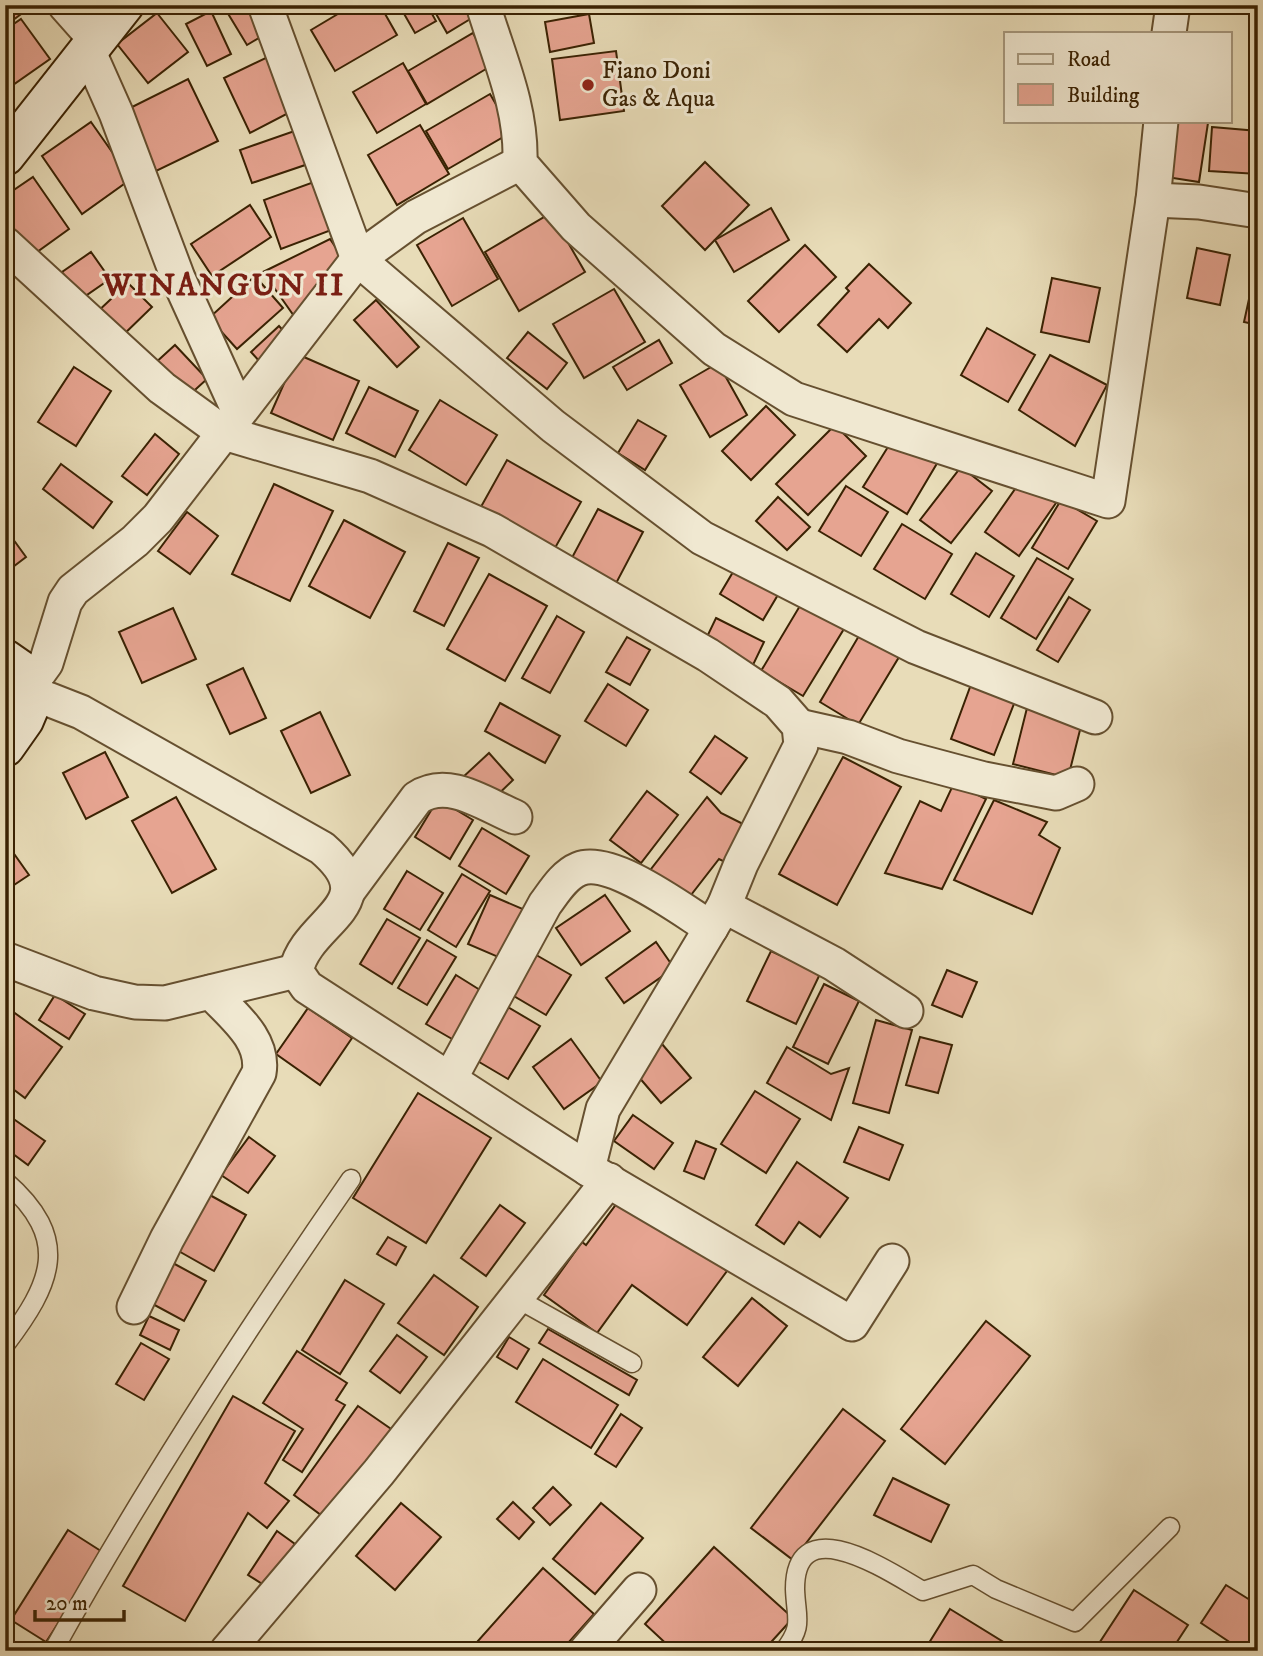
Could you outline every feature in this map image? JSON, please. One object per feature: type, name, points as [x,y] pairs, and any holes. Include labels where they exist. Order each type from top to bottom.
[{"type":"main road","points":[[5,156],[124,5]]},
{"type":"main road","points":[[5,747],[24,720],[24,678]]},
{"type":"street","points":[[65,5],[92,45],[232,423]]},
{"type":"street","points":[[265,5],[358,259],[553,426],[702,538],[916,648],[1095,717]]},
{"type":"street","points":[[483,5],[514,99],[521,136],[520,163],[576,228],[714,349],[794,399],[1108,501],[1153,201],[1161,122]]},
{"type":"street","points":[[1169,32],[1173,5]]},
{"type":"street","points":[[349,890],[348,877],[340,864],[322,848],[24,678],[46,663],[65,602],[73,590],[147,530],[358,259],[416,217],[520,163]]},
{"type":"street","points":[[1153,201],[1199,202],[1258,211]]},
{"type":"street","points":[[5,244],[162,388],[232,423],[370,476],[492,530],[708,655],[778,702],[799,726],[801,745],[717,917],[603,1109],[599,1174],[516,1298],[379,1472],[227,1651]]},
{"type":"street","points":[[799,726],[848,737],[898,757],[984,779],[1056,793],[1077,784]]},
{"type":"street","points":[[515,817],[448,788],[429,790],[417,798],[349,890],[322,932],[299,957],[296,971],[307,987],[599,1174],[852,1325],[892,1261]]},
{"type":"street","points":[[451,1077],[545,904],[564,880],[578,869],[595,866],[614,871],[717,917],[834,964],[906,1011]]},
{"type":"street","points":[[5,958],[94,993],[135,1002],[165,1003],[296,971]]},
{"type":"street","points":[[134,1307],[167,1238],[259,1073],[262,1059],[257,1045],[211,992]]},
{"type":"street","points":[[586,1651],[639,1590]]},
{"type":"lane","points":[[53,1651],[116,1540],[238,1346],[351,1179]]},
{"type":"lane","points":[[5,1181],[46,1230],[50,1256],[43,1286],[5,1345]]},
{"type":"lane","points":[[516,1298],[632,1363]]},
{"type":"lane","points":[[785,1651],[796,1635],[799,1622],[795,1588],[798,1566],[829,1547],[844,1549],[923,1591],[973,1575],[996,1590],[1074,1622],[1170,1527]]},
{"type":"building","points":[[5,5],[31,5],[32,6],[5,26]]},
{"type":"building","points":[[179,5],[194,5],[184,12]]},
{"type":"building","points":[[253,5],[269,32],[247,45],[224,7]]},
{"type":"building","points":[[353,5],[380,5],[397,35],[335,71],[311,30]]},
{"type":"building","points":[[399,5],[427,5],[436,21],[415,33]]},
{"type":"building","points":[[431,5],[465,5],[472,18],[447,33]]},
{"type":"building","points":[[211,11],[231,54],[207,66],[186,24]]},
{"type":"building","points":[[157,13],[188,52],[148,83],[117,44]]},
{"type":"building","points":[[589,14],[594,43],[550,52],[545,22]]},
{"type":"building","points":[[21,19],[50,59],[10,87],[5,80],[5,30]]},
{"type":"building","points":[[473,33],[491,66],[427,104],[408,71]]},
{"type":"building","name":"Fiano Doni Gas & Aqua","points":[[616,51],[624,111],[560,120],[552,59]]},
{"type":"building","points":[[274,54],[300,107],[250,133],[224,78]]},
{"type":"building","points":[[403,63],[426,104],[377,133],[353,92]]},
{"type":"building","points":[[188,79],[218,141],[154,172],[124,111]]},
{"type":"building","points":[[490,94],[512,132],[448,169],[426,131]]},
{"type":"building","points":[[91,122],[131,179],[82,214],[42,156]]},
{"type":"building","points":[[1169,122],[1208,123],[1199,182],[1160,176]]},
{"type":"building","points":[[420,125],[449,174],[397,205],[368,155]]},
{"type":"building","points":[[1212,127],[1258,131],[1258,174],[1209,171]]},
{"type":"building","points":[[303,128],[314,162],[252,183],[240,150]]},
{"type":"building","points":[[705,162],[749,205],[705,250],[662,206]]},
{"type":"building","points":[[33,177],[69,229],[26,260],[5,230],[5,196]]},
{"type":"building","points":[[325,178],[342,226],[281,249],[264,200]]},
{"type":"building","points":[[250,205],[271,237],[212,276],[191,244]]},
{"type":"building","points":[[771,208],[789,240],[734,272],[715,240]]},
{"type":"building","points":[[551,213],[585,272],[519,311],[485,252]]},
{"type":"building","points":[[463,218],[498,279],[452,306],[417,245]]},
{"type":"building","points":[[330,239],[349,267],[294,316],[263,272]]},
{"type":"building","points":[[805,245],[836,277],[779,332],[748,301]]},
{"type":"building","points":[[1197,248],[1230,255],[1220,305],[1187,298]]},
{"type":"building","points":[[91,252],[110,279],[81,299],[62,272]]},
{"type":"building","points":[[869,264],[911,303],[888,328],[879,319],[847,352],[818,325],[849,291],[846,288]]},
{"type":"building","points":[[1258,267],[1258,325],[1244,322]]},
{"type":"building","points":[[255,276],[283,308],[237,349],[209,318]]},
{"type":"building","points":[[1052,278],[1100,288],[1089,342],[1041,332]]},
{"type":"building","points":[[128,283],[152,307],[118,340],[94,315]]},
{"type":"building","points":[[614,289],[645,342],[584,378],[553,324]]},
{"type":"building","points":[[5,296],[13,305],[5,312]]},
{"type":"building","points":[[376,300],[419,347],[397,367],[354,320]]},
{"type":"building","points":[[279,326],[289,337],[260,362],[251,352]]},
{"type":"building","points":[[987,328],[1035,355],[1008,402],[961,375]]},
{"type":"building","points":[[528,332],[567,363],[547,389],[507,358]]},
{"type":"building","points":[[659,340],[672,363],[627,390],[613,367]]},
{"type":"building","points":[[175,345],[207,379],[185,399],[153,365]]},
{"type":"building","points":[[297,354],[359,381],[333,440],[271,413]]},
{"type":"building","points":[[1050,355],[1107,385],[1075,446],[1019,410]]},
{"type":"building","points":[[718,363],[747,415],[710,437],[680,385]]},
{"type":"building","points":[[74,367],[111,391],[76,446],[38,422]]},
{"type":"building","points":[[369,387],[418,411],[395,457],[346,433]]},
{"type":"building","points":[[440,400],[497,435],[466,485],[409,450]]},
{"type":"building","points":[[766,406],[795,435],[751,480],[722,451]]},
{"type":"building","points":[[638,420],[666,436],[645,470],[618,453]]},
{"type":"building","points":[[835,425],[866,456],[808,515],[776,484]]},
{"type":"building","points":[[155,434],[179,454],[147,495],[122,476]]},
{"type":"building","points":[[896,434],[939,460],[907,514],[863,487]]},
{"type":"building","points":[[507,460],[581,502],[551,555],[477,514]]},
{"type":"building","points":[[61,464],[112,502],[93,528],[43,489]]},
{"type":"building","points":[[961,467],[992,491],[951,543],[920,520]]},
{"type":"building","points":[[1022,479],[1056,503],[1019,556],[985,532]]},
{"type":"building","points":[[274,484],[333,511],[290,601],[232,574]]},
{"type":"building","points":[[846,486],[888,512],[861,556],[819,531]]},
{"type":"building","points":[[778,497],[810,527],[787,550],[756,521]]},
{"type":"building","points":[[1061,500],[1097,521],[1068,569],[1032,548]]},
{"type":"building","points":[[598,509],[643,532],[612,591],[567,567]]},
{"type":"building","points":[[187,512],[218,536],[190,574],[158,551]]},
{"type":"building","points":[[344,520],[405,552],[370,618],[309,586]]},
{"type":"building","points":[[902,524],[952,554],[925,599],[874,569]]},
{"type":"building","points":[[5,528],[26,557],[5,573]]},
{"type":"building","points":[[448,543],[479,558],[444,626],[414,611]]},
{"type":"building","points":[[976,553],[1014,576],[989,617],[951,594]]},
{"type":"building","points":[[1037,558],[1073,579],[1036,639],[1001,618]]},
{"type":"building","points":[[736,567],[779,593],[763,620],[720,594]]},
{"type":"building","points":[[489,574],[547,606],[505,681],[447,649]]},
{"type":"building","points":[[807,594],[850,619],[803,696],[761,671]]},
{"type":"building","points":[[1069,597],[1090,610],[1058,662],[1037,650]]},
{"type":"building","points":[[173,608],[196,659],[142,683],[119,632]]},
{"type":"building","points":[[557,616],[584,632],[550,693],[522,678]]},
{"type":"building","points":[[716,618],[764,642],[752,667],[704,643]]},
{"type":"building","points":[[860,634],[899,657],[858,725],[820,702]]},
{"type":"building","points":[[627,637],[650,650],[630,685],[606,672]]},
{"type":"building","points":[[243,668],[266,718],[230,734],[207,685]]},
{"type":"building","points":[[973,679],[1017,696],[994,755],[951,739]]},
{"type":"building","points":[[608,684],[648,710],[626,746],[585,721]]},
{"type":"building","points":[[500,703],[560,736],[545,763],[485,731]]},
{"type":"building","points":[[1028,704],[1083,718],[1068,778],[1013,764]]},
{"type":"building","points":[[320,712],[350,775],[311,793],[281,731]]},
{"type":"building","points":[[715,736],[747,758],[721,794],[690,772]]},
{"type":"building","points":[[105,752],[128,797],[86,819],[63,773]]},
{"type":"building","points":[[489,753],[513,780],[487,805],[462,778]]},
{"type":"building","points":[[843,757],[901,787],[837,905],[779,874]]},
{"type":"building","points":[[954,783],[986,799],[942,889],[885,873],[920,801],[941,811]]},
{"type":"building","points":[[647,791],[678,815],[641,863],[610,840]]},
{"type":"building","points":[[176,797],[216,869],[172,893],[132,821]]},
{"type":"building","points":[[707,797],[721,813],[747,826],[727,863],[719,859],[684,904],[641,882]]},
{"type":"building","points":[[438,799],[473,820],[450,859],[415,837]]},
{"type":"building","points":[[994,800],[1047,822],[1039,835],[1060,848],[1032,914],[954,880]]},
{"type":"building","points":[[482,828],[529,856],[506,894],[459,866]]},
{"type":"building","points":[[5,841],[29,875],[5,891]]},
{"type":"building","points":[[407,871],[443,893],[420,930],[384,909]]},
{"type":"building","points":[[462,874],[490,891],[456,947],[428,930]]},
{"type":"building","points":[[490,895],[532,913],[510,962],[468,944]]},
{"type":"building","points":[[605,895],[630,931],[581,965],[556,928]]},
{"type":"building","points":[[387,919],[420,938],[392,984],[360,964]]},
{"type":"building","points":[[427,940],[456,957],[427,1005],[398,988]]},
{"type":"building","points":[[656,942],[674,968],[624,1003],[606,978]]},
{"type":"building","points":[[771,951],[820,974],[796,1024],[747,1001]]},
{"type":"building","points":[[531,952],[571,975],[546,1015],[507,992]]},
{"type":"building","points":[[947,970],[977,982],[962,1017],[932,1005]]},
{"type":"building","points":[[456,975],[488,995],[459,1043],[426,1024]]},
{"type":"building","points":[[824,984],[859,1001],[828,1064],[793,1047]]},
{"type":"building","points":[[55,995],[85,1014],[69,1039],[39,1020]]},
{"type":"building","points":[[501,1003],[540,1026],[508,1079],[469,1056]]},
{"type":"building","points":[[5,1006],[62,1047],[25,1098],[5,1083]]},
{"type":"building","points":[[308,1008],[352,1038],[320,1085],[276,1054]]},
{"type":"building","points":[[876,1020],[912,1030],[889,1113],[853,1103]]},
{"type":"building","points":[[920,1037],[952,1045],[938,1093],[906,1085]]},
{"type":"building","points":[[571,1039],[602,1082],[564,1109],[533,1067]]},
{"type":"building","points":[[662,1044],[691,1078],[661,1103],[632,1069]]},
{"type":"building","points":[[787,1047],[831,1074],[849,1068],[831,1120],[767,1083]]},
{"type":"building","points":[[755,1091],[800,1119],[766,1173],[721,1144]]},
{"type":"building","points":[[418,1093],[491,1138],[426,1243],[353,1198]]},
{"type":"building","points":[[5,1113],[45,1141],[28,1165],[5,1148]]},
{"type":"building","points":[[633,1115],[673,1143],[654,1169],[614,1141]]},
{"type":"building","points":[[859,1127],[903,1145],[889,1180],[844,1162]]},
{"type":"building","points":[[249,1137],[275,1156],[248,1193],[221,1175]]},
{"type":"building","points":[[696,1141],[716,1149],[704,1179],[684,1171]]},
{"type":"building","points":[[797,1162],[848,1198],[820,1237],[799,1222],[784,1244],[756,1225]]},
{"type":"building","points":[[208,1194],[246,1215],[214,1271],[175,1249]]},
{"type":"building","points":[[623,1195],[727,1271],[687,1325],[632,1285],[597,1333],[544,1295],[582,1242],[586,1245]]},
{"type":"building","points":[[500,1205],[525,1223],[486,1276],[461,1258]]},
{"type":"building","points":[[388,1237],[406,1247],[396,1265],[377,1254]]},
{"type":"building","points":[[171,1262],[206,1281],[184,1321],[149,1302]]},
{"type":"building","points":[[434,1275],[478,1307],[444,1355],[398,1323]]},
{"type":"building","points":[[345,1280],[384,1304],[340,1374],[302,1350]]},
{"type":"building","points":[[752,1298],[787,1326],[738,1386],[703,1357]]},
{"type":"building","points":[[149,1316],[179,1330],[170,1350],[140,1335]]},
{"type":"building","points":[[986,1321],[1030,1356],[945,1464],[901,1429]]},
{"type":"building","points":[[548,1329],[637,1380],[629,1395],[539,1343]]},
{"type":"building","points":[[397,1335],[427,1357],[400,1393],[370,1371]]},
{"type":"building","points":[[509,1337],[529,1349],[517,1369],[497,1357]]},
{"type":"building","points":[[141,1343],[169,1359],[144,1400],[116,1384]]},
{"type":"building","points":[[297,1351],[347,1383],[336,1400],[345,1405],[302,1472],[283,1460],[303,1429],[263,1403]]},
{"type":"building","points":[[543,1359],[618,1405],[591,1448],[516,1402]]},
{"type":"building","points":[[233,1396],[295,1431],[265,1483],[289,1501],[267,1528],[248,1513],[185,1621],[123,1586]]},
{"type":"building","points":[[358,1406],[394,1431],[329,1521],[294,1495]]},
{"type":"building","points":[[843,1409],[885,1441],[793,1560],[751,1528]]},
{"type":"building","points":[[621,1414],[642,1428],[616,1467],[595,1454]]},
{"type":"building","points":[[893,1478],[949,1505],[931,1542],[874,1515]]},
{"type":"building","points":[[553,1487],[571,1505],[550,1525],[533,1508]]},
{"type":"building","points":[[513,1502],[534,1522],[519,1539],[497,1519]]},
{"type":"building","points":[[401,1503],[441,1537],[395,1590],[356,1556]]},
{"type":"building","points":[[601,1503],[643,1538],[595,1594],[553,1559]]},
{"type":"building","points":[[68,1530],[104,1553],[46,1642],[11,1620]]},
{"type":"building","points":[[277,1531],[295,1544],[267,1587],[248,1575]]},
{"type":"building","points":[[714,1547],[793,1618],[763,1651],[674,1651],[645,1624]]},
{"type":"building","points":[[5,1556],[9,1556],[5,1596]]},
{"type":"building","points":[[543,1568],[594,1614],[561,1651],[469,1651]]},
{"type":"building","points":[[1226,1585],[1258,1605],[1258,1651],[1243,1651],[1201,1623]]},
{"type":"building","points":[[1134,1590],[1188,1625],[1171,1651],[1094,1651]]},
{"type":"building","points":[[950,1609],[1018,1651],[924,1651]]},
{"type":"place","name":"Fiano Doni Gas & Aqua","points":[[588,85]]},
{"type":"district","name":"WINANGUN II","points":[[224,286]]}]
